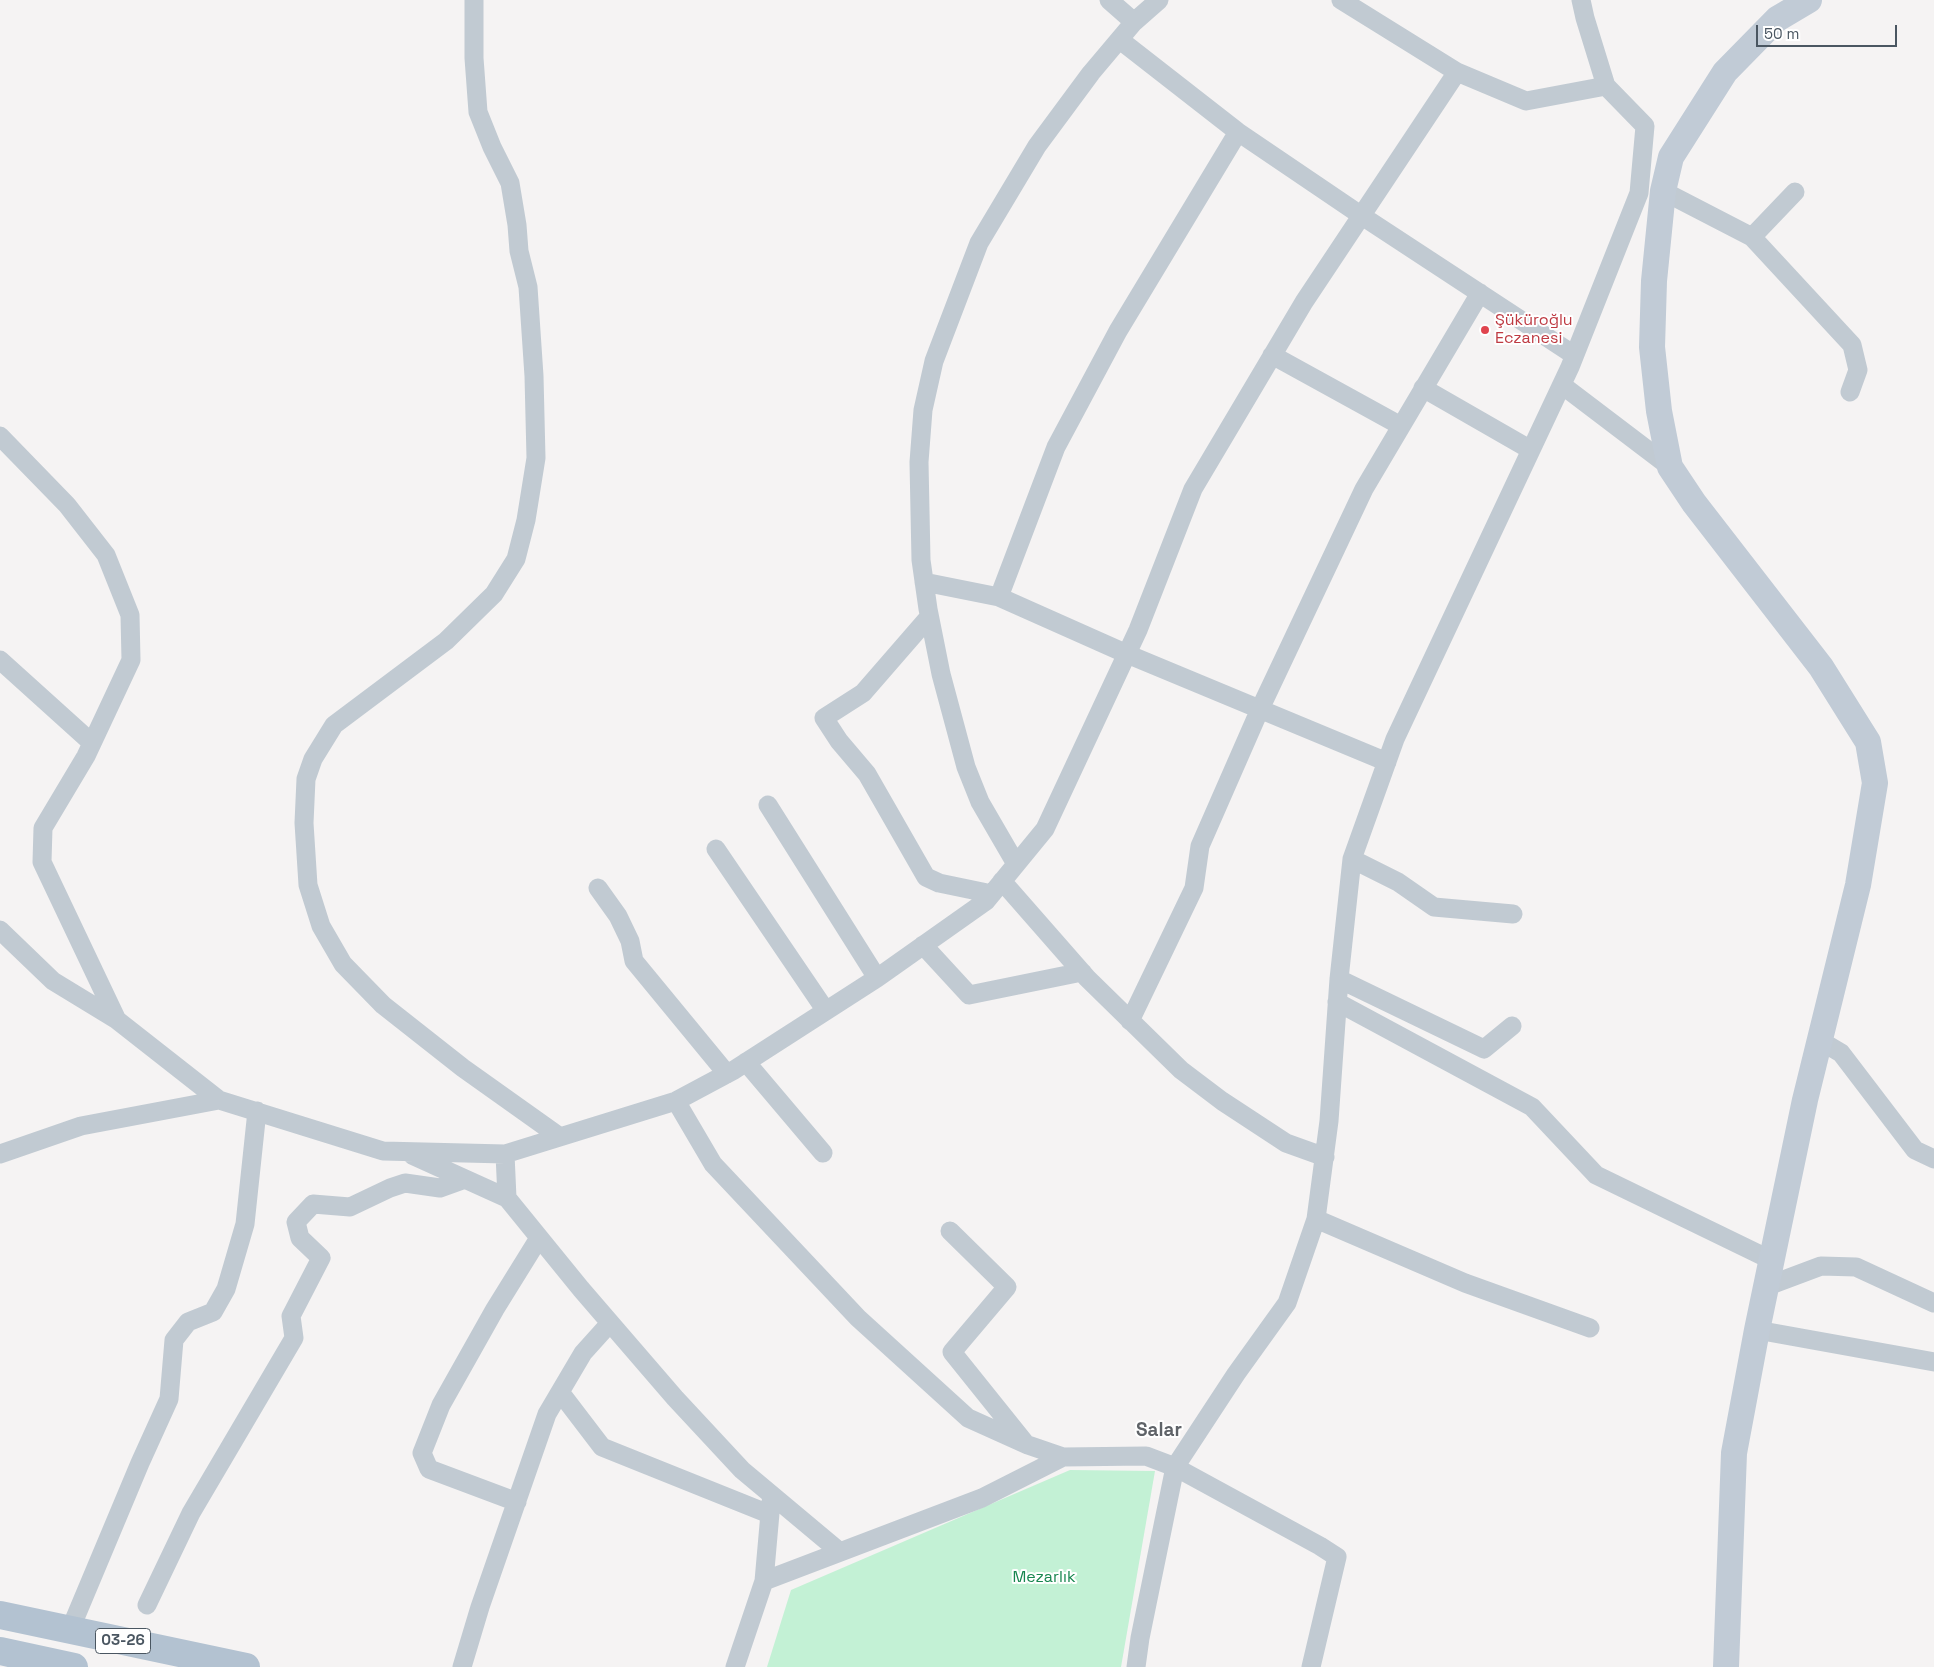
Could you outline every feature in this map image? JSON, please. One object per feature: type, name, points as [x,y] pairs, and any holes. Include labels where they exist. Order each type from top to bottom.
[{"type":"main road","name":"03-26","points":[[0,1615],[246,1667]]},
{"type":"main road","points":[[0,1651],[74,1667]]},
{"type":"street","points":[[474,0],[474,58],[478,112],[510,183],[519,251],[528,287],[534,376],[536,458],[526,520],[516,559],[494,594],[446,641],[334,725],[313,759],[306,779],[304,822],[308,885],[321,926],[343,964],[383,1005],[463,1068],[560,1137]]},
{"type":"street","points":[[1109,0],[1134,22]]},
{"type":"street","points":[[1016,864],[980,802],[966,767],[941,674],[929,616],[921,560],[919,462],[923,410],[934,361],[979,243],[1037,146],[1091,74],[1134,22],[1159,0]]},
{"type":"street","points":[[1341,0],[1457,72],[1526,101],[1606,86]]},
{"type":"street","points":[[1136,1667],[1140,1638],[1175,1467],[1236,1374],[1287,1302],[1316,1219],[1330,1121],[1339,978],[1352,859],[1395,738],[1562,385],[1639,193],[1645,126],[1606,86],[1581,0]]},
{"type":"street","points":[[1670,467],[1659,411],[1652,348],[1654,281],[1663,191],[1671,157],[1726,72],[1777,19],[1809,0]]},
{"type":"street","points":[[1120,40],[1238,132],[1574,355]]},
{"type":"street","points":[[0,930],[53,981],[117,1020],[219,1100],[383,1151],[505,1154],[676,1102],[727,1074],[877,978],[986,901],[1045,829],[1127,654],[1194,489],[1304,302],[1457,72]]},
{"type":"street","points":[[999,597],[1056,447],[1118,331],[1238,132]]},
{"type":"street","points":[[1663,191],[1752,238],[1852,345],[1858,370],[1850,392]]},
{"type":"street","points":[[1752,238],[1795,192]]},
{"type":"street","points":[[1130,1021],[1194,888],[1200,846],[1260,709],[1364,489],[1480,293]]},
{"type":"street","points":[[1272,355],[1401,426]]},
{"type":"street","points":[[1562,385],[1670,467],[1694,503],[1821,668],[1868,742],[1875,784],[1858,885],[1804,1100],[1765,1288],[1734,1453],[1726,1667]]},
{"type":"street","points":[[1424,388],[1531,450]]},
{"type":"street","points":[[0,436],[67,505],[106,555],[130,615],[131,660],[92,744],[43,828],[42,862],[117,1020]]},
{"type":"street","points":[[924,582],[999,597],[1127,654],[1387,762]]},
{"type":"street","points":[[929,616],[863,693],[824,718],[839,741],[867,774],[926,877],[939,883],[997,888],[1130,1021],[1182,1070],[1222,1101],[1286,1143],[1325,1157]]},
{"type":"street","points":[[0,660],[92,744]]},
{"type":"street","points":[[768,805],[877,978]]},
{"type":"street","points":[[716,849],[826,1011]]},
{"type":"street","points":[[1352,859],[1398,882],[1434,907],[1512,914]]},
{"type":"street","points":[[598,888],[618,916],[630,941],[634,961],[727,1074]]},
{"type":"street","points":[[924,946],[969,995],[1082,972]]},
{"type":"street","points":[[1339,978],[1484,1049],[1512,1026]]},
{"type":"street","points":[[1337,1002],[1532,1107],[1596,1175],[1771,1260]]},
{"type":"street","points":[[1819,1040],[1841,1053],[1915,1150],[1934,1159]]},
{"type":"street","points":[[746,1062],[823,1153]]},
{"type":"street","points":[[0,1154],[81,1126],[219,1100]]},
{"type":"street","points":[[676,1102],[713,1164],[858,1318],[968,1418],[1028,1446],[1063,1457],[1146,1456],[1175,1467],[1337,1557],[1311,1667]]},
{"type":"street","points":[[70,1630],[140,1463],[170,1398],[174,1340],[188,1322],[213,1312],[226,1289],[245,1224],[257,1111]]},
{"type":"street","points":[[404,1151],[507,1198],[610,1323],[675,1398],[742,1470],[770,1505],[764,1581],[735,1667]]},
{"type":"street","points":[[505,1154],[507,1198]]},
{"type":"street","points":[[147,1605],[191,1514],[294,1338],[291,1316],[321,1258],[300,1238],[296,1222],[313,1204],[350,1207],[405,1183],[440,1188],[465,1179]]},
{"type":"street","points":[[1316,1219],[1465,1283],[1590,1328]]},
{"type":"street","points":[[950,1232],[1008,1287],[952,1352],[1028,1446]]},
{"type":"street","points":[[518,1502],[428,1469],[422,1453],[441,1405],[495,1308],[539,1238]]},
{"type":"street","points":[[1765,1288],[1821,1266],[1856,1267],[1934,1303]]},
{"type":"street","points":[[462,1667],[480,1606],[518,1502],[547,1414],[583,1353],[610,1323]]},
{"type":"street","points":[[1757,1330],[1934,1362]]},
{"type":"street","points":[[560,1392],[602,1447],[770,1505],[840,1552]]},
{"type":"street","points":[[764,1581],[982,1498],[1063,1457]]},
{"type":"green space","name":"Mezarlık","points":[[1070,1470],[1155,1471],[1121,1667],[767,1667],[791,1590]]},
{"type":"place","name":"Şüküroğlu Eczanesi","points":[[1485,330]]},
{"type":"district","name":"Salar","points":[[1159,1431]]}]
